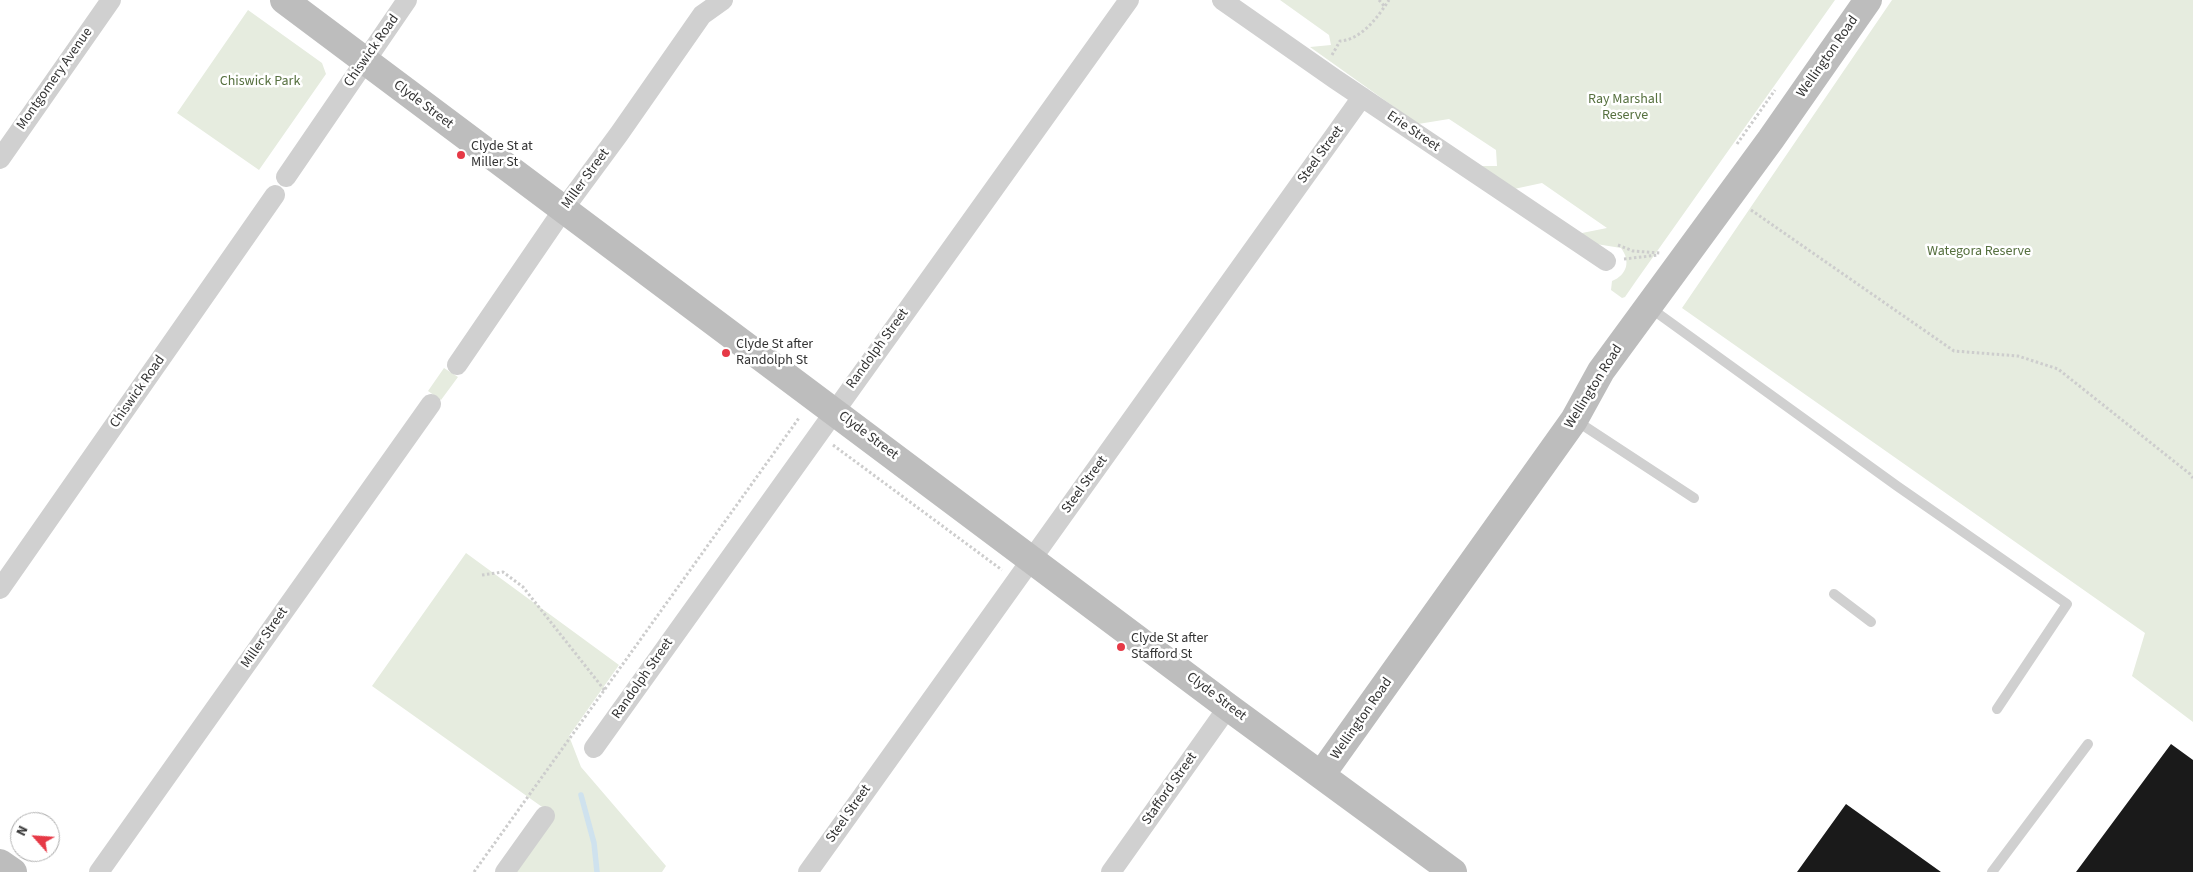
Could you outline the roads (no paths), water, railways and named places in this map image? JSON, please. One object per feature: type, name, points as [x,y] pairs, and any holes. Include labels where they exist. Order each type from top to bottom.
[{"type":"main road","name":"Clyde Street","points":[[284,0],[563,210],[834,410],[1228,707],[1452,872]]},
{"type":"main road","name":"Wellington Road","points":[[1321,775],[1574,420],[1601,371],[1771,139],[1868,0]]},
{"type":"main road","points":[[0,863],[12,872]]},
{"type":"street","name":"Montgomery Avenue","points":[[0,159],[111,0]]},
{"type":"street","name":"Chiswick Road","points":[[286,177],[407,0]]},
{"type":"street","name":"Miller Street","points":[[457,366],[563,210],[619,134],[702,14],[723,0]]},
{"type":"street","name":"Randolph Street","points":[[594,748],[1129,0]]},
{"type":"street","name":"Erie Street","points":[[1222,0],[1362,97],[1611,253]]},
{"type":"street","name":"Steel Street","points":[[808,872],[1362,97]]},
{"type":"street","name":"Chiswick Road","points":[[0,588],[275,195]]},
{"type":"street","name":"Miller Street","points":[[99,872],[430,404]]},
{"type":"street","name":"Stafford Street","points":[[1111,872],[1228,707]]},
{"type":"street","points":[[505,872],[545,816]]},
{"type":"lane","points":[[275,195],[286,177]]},
{"type":"lane","points":[[1648,306],[1897,486],[2067,604],[1997,709]]},
{"type":"lane","points":[[1574,420],[1694,498]]},
{"type":"lane","points":[[1834,594],[1871,622]]},
{"type":"lane","points":[[1992,872],[2088,744]]},
{"type":"waterway","points":[[581,795],[594,843],[597,872]]},
{"type":"place","name":"Clyde St at Miller St","points":[[461,155]]},
{"type":"place","name":"Clyde St after Randolph St","points":[[726,353]]},
{"type":"place","name":"Clyde St after Stafford St","points":[[1121,647]]},
{"type":"park label","name":"Chiswick Park","points":[[260,82]]},
{"type":"park label","name":"Ray Marshall Reserve","points":[[1625,108]]},
{"type":"park label","name":"Wategora Reserve","points":[[1979,252]]}]
